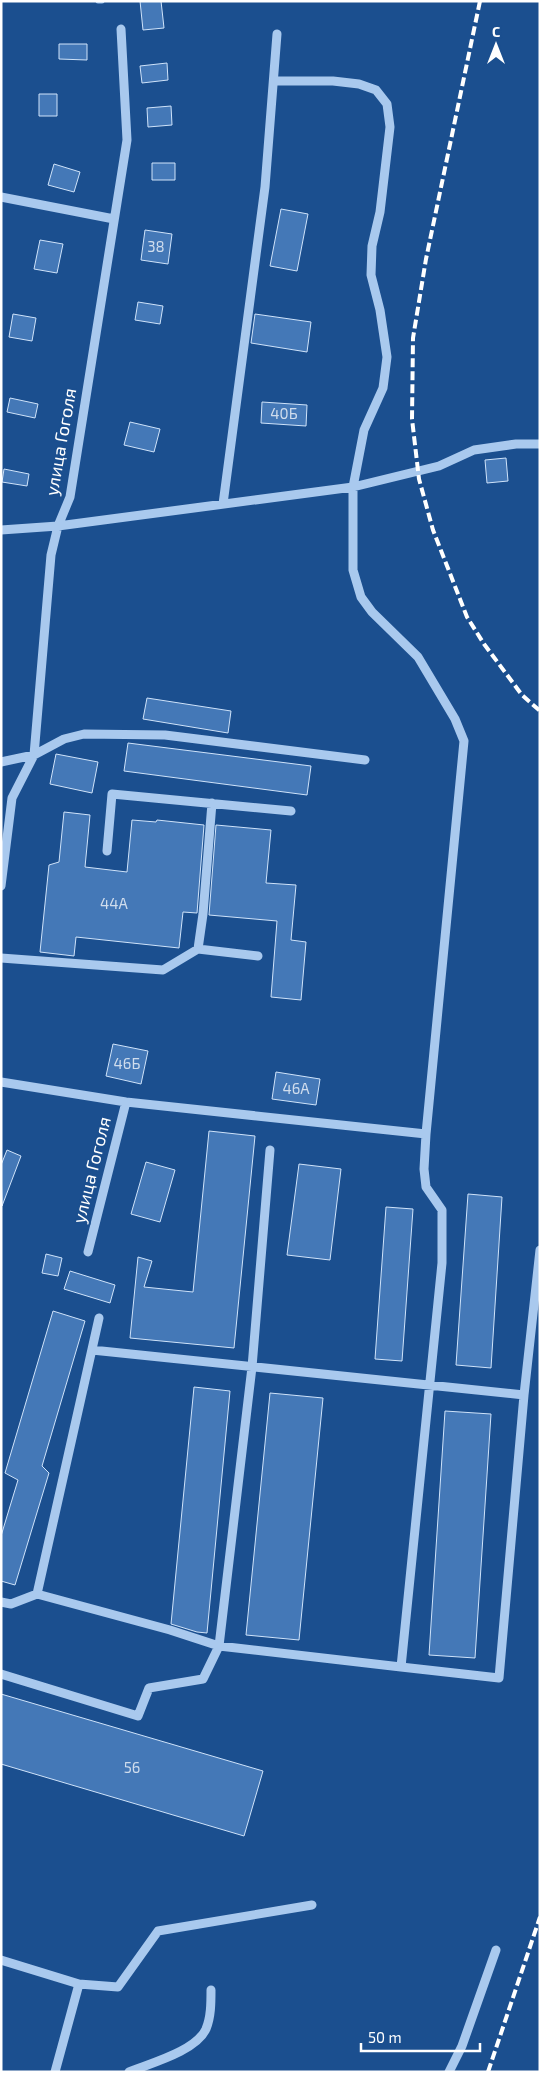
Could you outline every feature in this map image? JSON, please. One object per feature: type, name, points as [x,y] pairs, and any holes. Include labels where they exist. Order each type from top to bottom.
[{"type":"street","name":"улица Гоголя","points":[[1,886],[12,798],[34,755],[51,555],[58,526],[70,497],[127,140],[121,28]]},
{"type":"street","points":[[223,504],[266,187],[278,34]]},
{"type":"street","points":[[274,81],[332,81],[359,84],[376,90],[387,104],[390,127],[380,212],[372,246],[371,275],[380,310],[387,357],[383,388],[364,430],[353,487],[353,570],[361,597],[372,612],[418,657],[454,719],[464,741],[424,1169],[426,1187],[442,1210],[444,1223],[442,1262],[401,1667]]},
{"type":"street","points":[[1,197],[114,218]]},
{"type":"street","points":[[1,530],[58,526],[353,487],[439,466],[474,450],[516,444],[540,444]]},
{"type":"street","points":[[1,762],[34,755],[64,739],[84,734],[156,735],[365,760]]},
{"type":"street","points":[[106,851],[112,794],[291,811]]},
{"type":"street","points":[[198,949],[204,914],[212,803]]},
{"type":"street","points":[[1,958],[163,970],[198,949],[258,956]]},
{"type":"street","name":"улица Гоголя","points":[[1,1082],[126,1102],[88,1252]]},
{"type":"street","points":[[126,1102],[426,1134]]},
{"type":"street","points":[[1,1674],[138,1716],[149,1688],[203,1679],[219,1646],[252,1367],[270,1150]]},
{"type":"street","points":[[1,1602],[11,1604],[37,1594],[170,1630],[219,1646],[499,1678],[524,1395],[540,1250]]},
{"type":"street","points":[[37,1594],[100,1318]]},
{"type":"street","points":[[92,1350],[524,1395]]},
{"type":"street","points":[[1,1960],[79,1984],[118,1986],[158,1931],[312,1906]]},
{"type":"street","points":[[448,2072],[462,2046],[496,1950]]},
{"type":"street","points":[[55,2072],[79,1984]]},
{"type":"street","points":[[129,2072],[174,2054],[196,2042],[206,2029],[211,1990]]},
{"type":"building","points":[[140,1],[161,1],[164,28],[143,30]]},
{"type":"building","points":[[59,44],[87,44],[87,60],[59,59]]},
{"type":"building","points":[[167,63],[168,80],[142,83],[140,66]]},
{"type":"building","points":[[39,94],[57,94],[57,116],[39,116]]},
{"type":"building","points":[[171,106],[172,125],[148,127],[147,108]]},
{"type":"building","points":[[152,163],[175,163],[175,180],[152,180]]},
{"type":"building","points":[[54,164],[80,172],[74,192],[48,185]]},
{"type":"building","points":[[281,209],[308,214],[297,271],[270,266]]},
{"type":"building","points":[[145,230],[172,234],[168,264],[141,260]]},
{"type":"building","points":[[40,240],[63,244],[57,273],[34,269]]},
{"type":"building","points":[[138,302],[163,306],[160,324],[135,320]]},
{"type":"building","points":[[13,314],[36,318],[32,341],[9,337]]},
{"type":"building","points":[[255,314],[311,322],[307,352],[251,343]]},
{"type":"building","points":[[10,398],[38,404],[35,418],[7,412]]},
{"type":"building","points":[[262,402],[307,405],[306,426],[261,423]]},
{"type":"building","points":[[130,422],[160,429],[154,452],[124,445]]},
{"type":"building","points":[[506,458],[508,481],[487,483],[485,460]]},
{"type":"building","points":[[4,469],[29,474],[27,486],[2,482]]},
{"type":"building","points":[[147,698],[231,711],[228,733],[143,719]]},
{"type":"building","points":[[128,743],[311,766],[307,795],[124,771]]},
{"type":"building","points":[[56,754],[98,762],[92,793],[50,784]]},
{"type":"building","points":[[64,812],[90,815],[85,867],[127,872],[132,820],[156,822],[157,820],[204,825],[197,913],[183,912],[179,948],[76,937],[74,956],[40,952],[49,865],[59,862]]},
{"type":"building","points":[[216,825],[271,830],[266,883],[296,885],[291,940],[306,942],[301,1000],[271,997],[277,921],[209,915]]},
{"type":"building","points":[[113,1044],[148,1051],[141,1084],[106,1076]]},
{"type":"building","points":[[276,1072],[320,1079],[316,1105],[272,1099]]},
{"type":"building","points":[[209,1131],[255,1136],[234,1348],[130,1338],[138,1257],[152,1261],[144,1287],[193,1292]]},
{"type":"building","points":[[7,1150],[21,1156],[2,1206],[1,1165]]},
{"type":"building","points":[[146,1162],[175,1170],[160,1222],[131,1214]]},
{"type":"building","points":[[299,1164],[341,1169],[330,1260],[287,1255]]},
{"type":"building","points":[[468,1194],[502,1197],[491,1368],[456,1365]]},
{"type":"building","points":[[386,1207],[413,1209],[402,1361],[375,1359]]},
{"type":"building","points":[[46,1254],[62,1258],[58,1276],[42,1273]]},
{"type":"building","points":[[70,1271],[115,1285],[110,1303],[64,1289]]},
{"type":"building","points":[[53,1311],[85,1321],[42,1466],[49,1473],[15,1585],[1,1581],[1,1536],[18,1480],[5,1473]]},
{"type":"building","points":[[194,1387],[230,1391],[207,1633],[171,1624]]},
{"type":"building","points":[[270,1393],[323,1398],[299,1640],[246,1635]]},
{"type":"building","points":[[445,1411],[491,1414],[475,1658],[429,1655]]},
{"type":"building","points":[[1,1694],[263,1771],[244,1836],[1,1764]]},
{"type":"railway","points":[[480,1],[426,259],[413,338],[412,419],[419,479],[433,530],[467,617],[484,644],[522,695],[540,711]]},
{"type":"railway","points":[[488,2072],[540,1917]]}]
